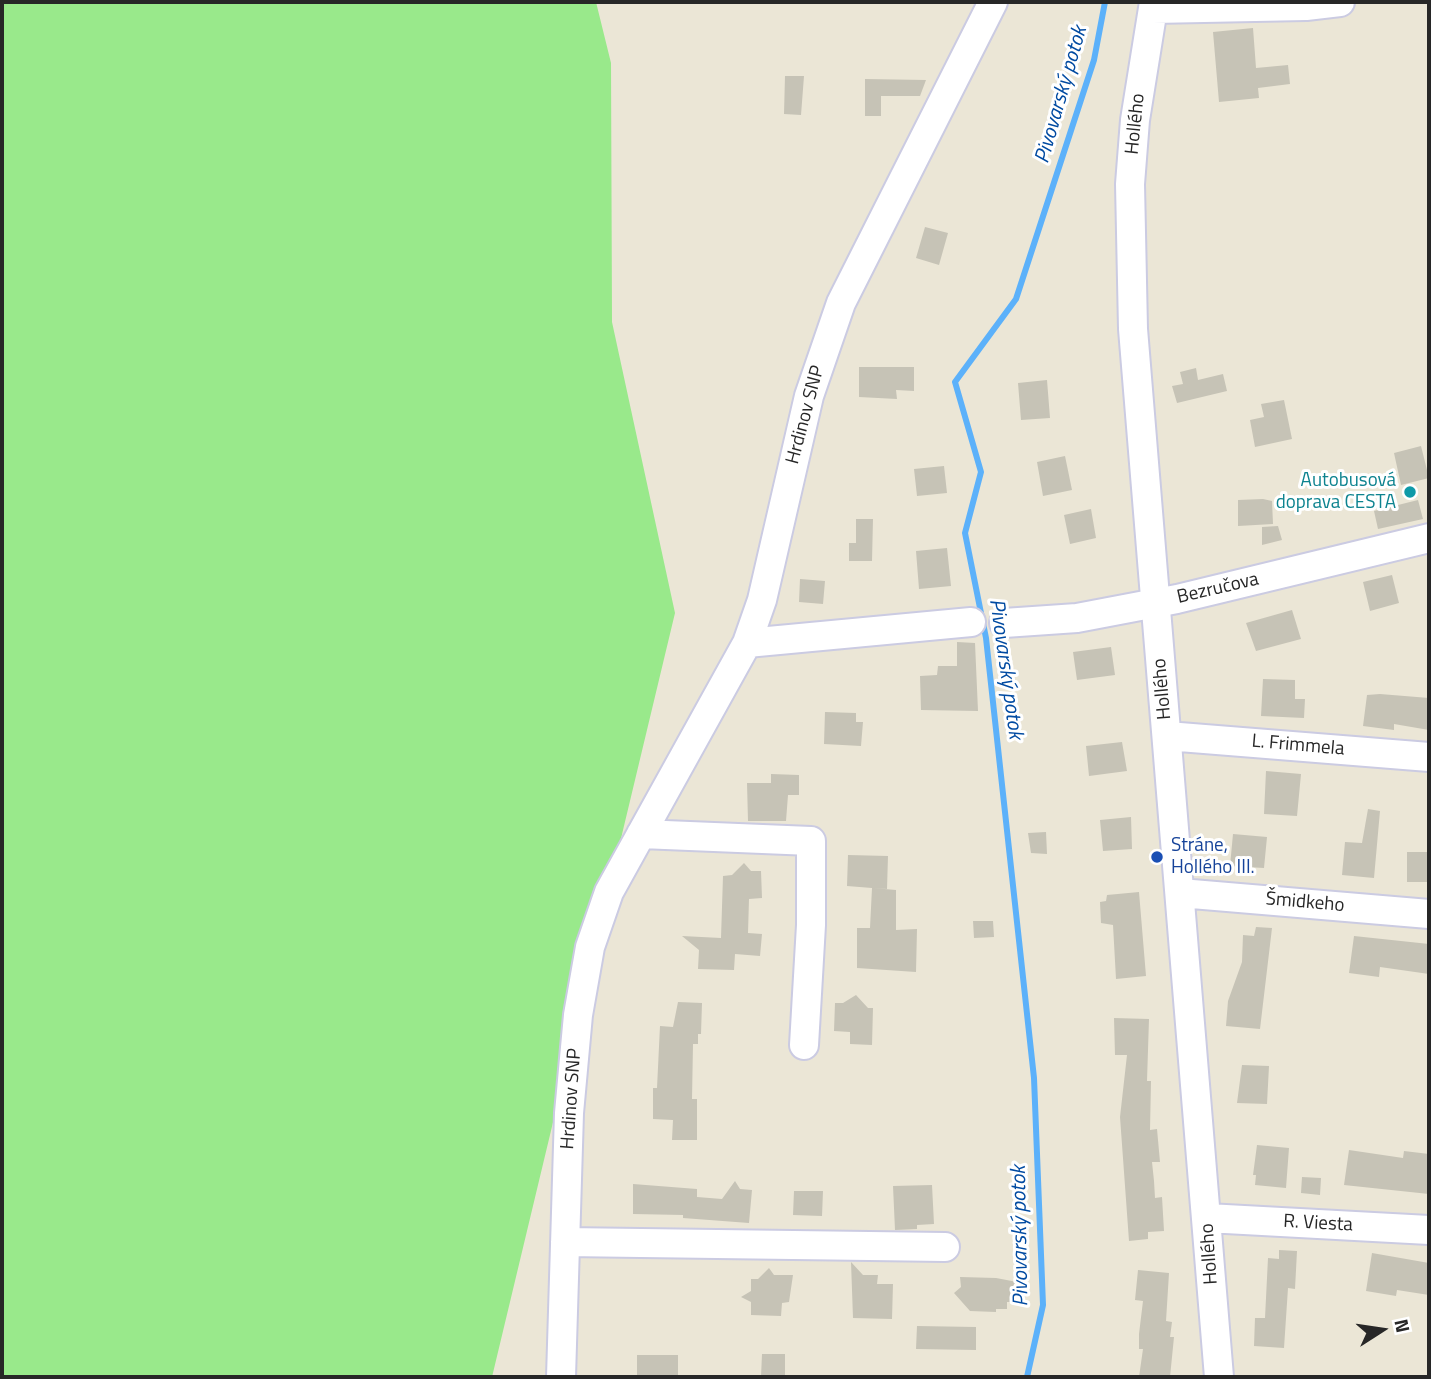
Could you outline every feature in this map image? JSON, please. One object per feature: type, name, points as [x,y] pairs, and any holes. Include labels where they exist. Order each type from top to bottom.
[{"type":"street","name":"Hrdinov SNP","points":[[561,1377],[569,1113],[578,1015],[590,947],[609,892],[747,643],[762,600],[808,396],[841,303],[993,2]]},
{"type":"street","points":[[1153,5],[1306,6],[1340,2]]},
{"type":"street","name":"Hollého","points":[[1153,5],[1135,120],[1129,256],[1219,1377]]},
{"type":"street","name":"Bezručova","points":[[1004,623],[1077,618],[1429,538]]},
{"type":"street","points":[[747,643],[971,622]]},
{"type":"street","name":"L. Frimmela","points":[[1167,736],[1429,757]]},
{"type":"street","points":[[641,834],[811,841],[811,925],[804,1045]]},
{"type":"street","name":"Šmidkeho","points":[[1180,893],[1429,914]]},
{"type":"street","name":"R. Viesta","points":[[1208,1218],[1429,1230]]},
{"type":"street","points":[[565,1241],[945,1247]]},
{"type":"green space","points":[[2,2],[596,2],[611,63],[612,322],[675,613],[492,1377],[2,1377]]},
{"type":"building","points":[[1253,28],[1256,68],[1288,65],[1290,84],[1258,88],[1259,98],[1219,102],[1213,32]]},
{"type":"building","points":[[785,76],[804,76],[801,115],[784,114]]},
{"type":"building","points":[[865,79],[926,80],[920,96],[881,96],[881,116],[865,116]]},
{"type":"building","points":[[925,227],[948,233],[939,265],[916,258]]},
{"type":"building","points":[[859,367],[914,367],[914,391],[896,390],[897,399],[859,397]]},
{"type":"building","points":[[1196,368],[1198,380],[1223,374],[1227,391],[1177,403],[1172,386],[1183,384],[1180,372]]},
{"type":"building","points":[[1047,380],[1050,418],[1021,420],[1018,383]]},
{"type":"building","points":[[1284,400],[1292,439],[1255,447],[1250,420],[1264,417],[1261,404]]},
{"type":"building","points":[[1421,446],[1429,478],[1401,485],[1394,453]]},
{"type":"building","points":[[1065,456],[1072,490],[1043,496],[1037,462]]},
{"type":"building","points":[[944,466],[947,493],[917,496],[914,469]]},
{"type":"building","points":[[1238,500],[1272,501],[1273,524],[1238,526]]},
{"type":"building","points":[[1418,500],[1423,519],[1378,529],[1374,511]]},
{"type":"building","points":[[1091,509],[1096,538],[1070,544],[1064,515]]},
{"type":"building","points":[[856,519],[873,519],[872,561],[849,561],[849,543],[856,543]]},
{"type":"building","points":[[1278,526],[1282,540],[1262,545],[1262,527]]},
{"type":"building","points":[[947,548],[951,586],[919,589],[916,551]]},
{"type":"building","points":[[1392,575],[1399,603],[1370,611],[1363,582]]},
{"type":"building","points":[[800,579],[825,581],[823,604],[799,602]]},
{"type":"building","points":[[1292,610],[1301,639],[1256,651],[1246,623]]},
{"type":"building","points":[[957,642],[975,643],[978,711],[921,710],[920,676],[937,675],[938,666],[957,666]]},
{"type":"building","points":[[1111,647],[1115,675],[1077,680],[1073,652]]},
{"type":"building","points":[[1263,679],[1295,680],[1295,699],[1305,699],[1304,718],[1261,716]]},
{"type":"building","points":[[1367,695],[1429,698],[1429,730],[1394,724],[1394,730],[1363,726]]},
{"type":"building","points":[[825,712],[856,713],[856,722],[863,722],[861,746],[824,744]]},
{"type":"building","points":[[1122,742],[1127,771],[1089,776],[1086,746]]},
{"type":"building","points":[[1266,771],[1301,774],[1297,816],[1264,814]]},
{"type":"building","points":[[771,774],[799,775],[799,795],[788,795],[786,821],[748,821],[747,783],[771,783]]},
{"type":"building","points":[[1368,809],[1380,811],[1374,878],[1342,875],[1345,842],[1362,843]]},
{"type":"building","points":[[1131,817],[1132,849],[1103,851],[1100,820]]},
{"type":"building","points":[[1046,832],[1047,854],[1031,853],[1028,833]]},
{"type":"building","points":[[1233,834],[1267,837],[1264,868],[1230,866]]},
{"type":"building","points":[[1407,852],[1429,852],[1429,882],[1407,882]]},
{"type":"building","points":[[848,855],[888,856],[887,889],[873,888],[896,890],[896,930],[917,929],[916,972],[857,968],[857,928],[870,928],[872,888],[847,886]]},
{"type":"building","points":[[744,863],[751,871],[761,871],[762,898],[749,899],[748,933],[762,934],[760,956],[735,954],[734,970],[698,969],[699,950],[682,936],[721,938],[723,876],[732,875]]},
{"type":"building","points":[[1139,892],[1146,976],[1116,979],[1113,925],[1101,923],[1100,902],[1106,901],[1107,895]]},
{"type":"building","points":[[973,921],[993,921],[994,937],[974,938]]},
{"type":"building","points":[[1256,927],[1272,928],[1260,1029],[1226,1026],[1228,1001],[1242,962],[1243,935],[1254,936]]},
{"type":"building","points":[[1354,936],[1429,944],[1429,974],[1380,967],[1379,977],[1349,973]]},
{"type":"building","points":[[856,995],[868,1008],[873,1008],[872,1045],[850,1044],[850,1032],[834,1031],[835,1003],[843,1003]]},
{"type":"building","points":[[678,1002],[702,1003],[701,1034],[698,1034],[698,1044],[693,1044],[692,1099],[697,1099],[697,1140],[672,1140],[673,1120],[653,1119],[653,1088],[657,1088],[660,1026],[673,1027]]},
{"type":"building","points":[[1114,1018],[1149,1019],[1147,1081],[1151,1081],[1150,1130],[1157,1129],[1160,1162],[1152,1162],[1155,1198],[1162,1197],[1164,1231],[1148,1232],[1148,1239],[1129,1241],[1120,1117],[1127,1055],[1115,1055]]},
{"type":"building","points":[[1242,1065],[1269,1066],[1267,1104],[1237,1103]]},
{"type":"building","points":[[1257,1145],[1289,1148],[1286,1188],[1255,1185],[1256,1175],[1253,1175]]},
{"type":"building","points":[[1349,1150],[1403,1158],[1404,1151],[1429,1154],[1429,1194],[1344,1185]]},
{"type":"building","points":[[1302,1177],[1321,1178],[1320,1195],[1301,1193]]},
{"type":"building","points":[[735,1181],[740,1189],[752,1190],[749,1223],[683,1218],[683,1215],[633,1214],[633,1184],[697,1189],[697,1197],[722,1199]]},
{"type":"building","points":[[932,1185],[934,1224],[917,1225],[917,1229],[895,1230],[893,1186]]},
{"type":"building","points":[[794,1191],[823,1191],[822,1216],[793,1215]]},
{"type":"building","points":[[1279,1250],[1297,1251],[1295,1289],[1288,1288],[1284,1348],[1254,1346],[1255,1318],[1265,1318],[1268,1258],[1279,1259]]},
{"type":"building","points":[[1372,1253],[1429,1263],[1429,1295],[1397,1290],[1396,1296],[1366,1291]]},
{"type":"building","points":[[851,1262],[863,1275],[878,1275],[877,1284],[893,1284],[892,1319],[853,1318]]},
{"type":"building","points":[[769,1268],[774,1275],[793,1275],[789,1302],[782,1303],[781,1316],[751,1315],[751,1302],[741,1297],[751,1291],[751,1279],[758,1279]]},
{"type":"building","points":[[1138,1270],[1169,1273],[1166,1321],[1172,1322],[1170,1337],[1174,1337],[1170,1377],[1139,1377],[1143,1349],[1139,1349],[1139,1334],[1143,1301],[1135,1300]]},
{"type":"building","points":[[960,1277],[996,1278],[1017,1282],[1016,1302],[1007,1302],[1007,1309],[996,1309],[996,1312],[970,1311],[954,1293],[961,1287]]},
{"type":"building","points":[[917,1326],[976,1327],[976,1350],[916,1349]]},
{"type":"building","points":[[762,1354],[785,1354],[785,1377],[761,1377]]},
{"type":"building","points":[[637,1355],[678,1355],[678,1377],[637,1377]]},
{"type":"waterway","name":"Pivovarský potok","points":[[1027,1377],[1043,1305],[1034,1078],[986,638],[965,533],[981,472],[955,382],[1016,299],[1094,60],[1105,2]]},
{"type":"place","name":"Autobusová doprava CESTA","points":[[1410,492]]},
{"type":"place","name":"Stráne, Hollého III.","points":[[1157,857]]}]
